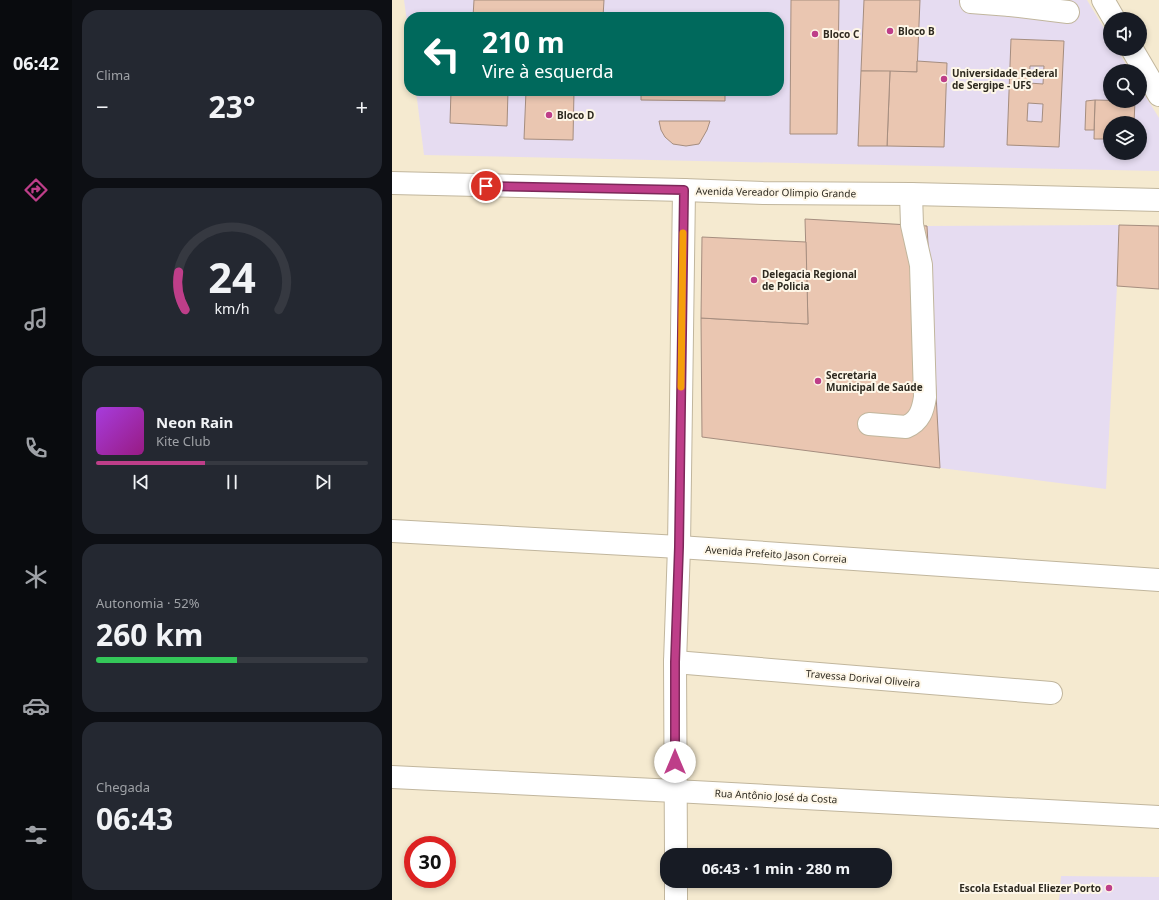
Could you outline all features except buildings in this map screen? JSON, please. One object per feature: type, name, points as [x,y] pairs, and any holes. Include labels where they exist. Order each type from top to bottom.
[{"type":"street","points":[[1103,0],[1110,12]]},
{"type":"street","points":[[971,2],[1010,2],[1068,12]]},
{"type":"street","points":[[1136,56],[1159,95]]},
{"type":"street","name":"Avenida Vereador Olimpio Grande","points":[[392,183],[763,193],[911,194],[1159,200]]},
{"type":"street","points":[[676,848],[675,662],[679,547],[684,190]]},
{"type":"street","points":[[869,424],[906,427],[919,418],[924,407],[925,397],[921,265],[912,225],[911,194]]},
{"type":"street","name":"Avenida Prefeito Jason Correia","points":[[392,531],[679,547],[1159,580]]},
{"type":"street","name":"Travessa Dorival Oliveira","points":[[675,662],[1051,693]]},
{"type":"street","name":"Rua Antônio José da Costa","points":[[392,777],[1159,817]]},
{"type":"street","points":[[676,888],[676,900]]},
{"type":"shaded area","name":"Universidade Federal de Sergipe - UFS","points":[[404,0],[1087,0],[1103,26],[1103,56],[1121,56],[1126,64],[1103,64],[1103,108],[1147,108],[1147,98],[1159,118],[1159,171],[424,155],[417,96],[784,96],[784,12],[406,12]]},
{"type":"shaded area","points":[[1119,225],[1106,489],[940,468],[927,226]]},
{"type":"shaded area","name":"Escola Estadual Eliezer Porto","points":[[1061,876],[1159,877],[1159,900],[1059,900]]},
{"type":"slow traffic","points":[[681,387],[683,233]]},
{"type":"place","name":"Bloco B","points":[[890,31]]},
{"type":"place","name":"Bloco C","points":[[815,34]]},
{"type":"place","name":"Universidade Federal de Sergipe - UFS","points":[[944,79]]},
{"type":"place","name":"Bloco D","points":[[549,115]]},
{"type":"place","name":"Delegacia Regional de Policia","points":[[754,280]]},
{"type":"place","name":"Secretaria Municipal de Saúde","points":[[818,381]]},
{"type":"place","name":"Escola Estadual Eliezer Porto","points":[[1109,888]]},
{"type":"route","points":[[486,186],[684,190],[679,547],[675,662],[675,762]]}]
